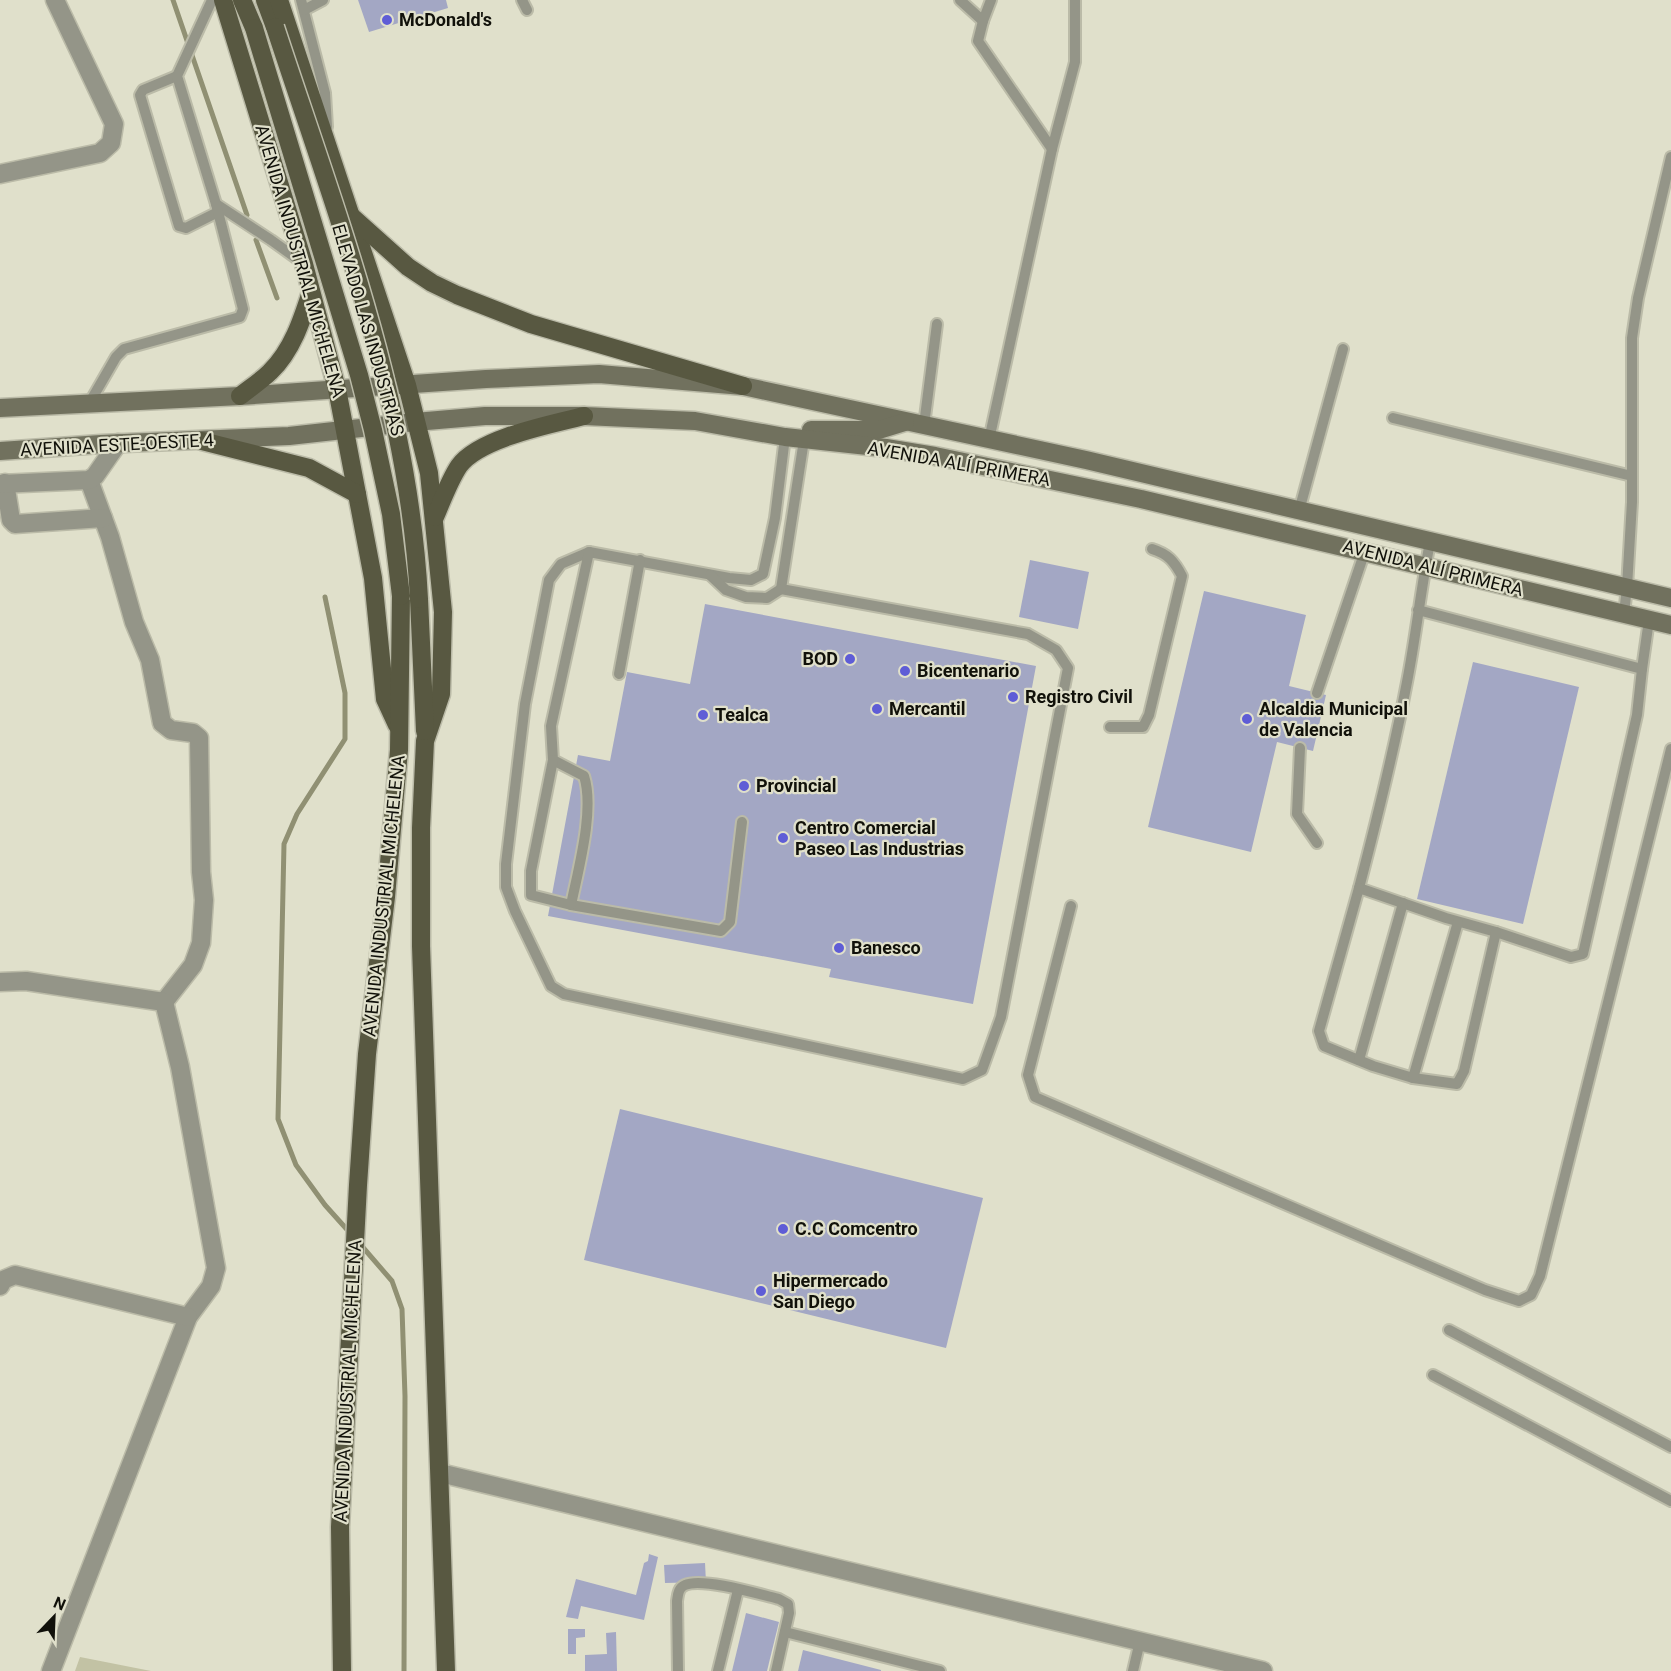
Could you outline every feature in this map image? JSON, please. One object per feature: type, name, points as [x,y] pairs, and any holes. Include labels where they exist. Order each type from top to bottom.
[{"type":"main road","name":"AVENIDA INDUSTRIAL MICHELENA","points":[[223,0],[312,290],[337,390],[373,578],[386,699],[400,732],[394,818],[366,1063],[358,1185],[340,1527],[342,1671]]},
{"type":"main road","name":"ELEVADO LAS INDUSTRIAS","points":[[242,0],[254,28],[373,430],[410,598],[425,741]]},
{"type":"main road","name":"AVENIDA INDUSTRIAL MICHELENA","points":[[271,4],[328,148],[407,385],[429,473],[435,517],[443,612],[441,694],[425,741],[421,828],[421,946],[446,1671]]},
{"type":"main road","name":"ELEVADO LAS INDUSTRIAS","points":[[271,4],[351,261],[398,428],[412,515],[410,598],[400,732]]},
{"type":"main road","points":[[350,214],[408,267],[432,283],[457,295],[531,324],[742,386]]},
{"type":"main road","points":[[240,396],[271,372],[281,358],[303,319],[312,290]]},
{"type":"main road","name":"AVENIDA ALÍ PRIMERA","points":[[0,408],[599,374],[742,386],[1086,460],[1671,598]]},
{"type":"main road","name":"AVENIDA ALÍ PRIMERA","points":[[233,439],[485,416],[584,416],[694,421],[785,438],[886,448],[935,456],[1141,499],[1671,625]]},
{"type":"main road","points":[[435,517],[460,465],[479,450],[513,435],[584,416]]},
{"type":"main road","points":[[785,438],[789,433],[798,430],[879,430],[915,423]]},
{"type":"main road","name":"AVENIDA ESTE-OESTE 4","points":[[0,451],[118,443],[233,439]]},
{"type":"main road","points":[[202,441],[309,468],[357,494]]},
{"type":"street","points":[[0,174],[100,153],[111,143],[114,124],[55,0]]},
{"type":"street","points":[[103,518],[15,524],[10,520],[3,483],[89,480],[95,476],[118,443]]},
{"type":"street","points":[[89,480],[103,518],[134,622],[150,660],[162,723],[171,730],[193,733],[199,738],[201,872],[204,900],[201,943],[193,965],[164,1002]]},
{"type":"street","points":[[0,982],[27,981],[164,1002]]},
{"type":"street","points":[[51,1671],[188,1317],[211,1286],[216,1268],[180,1067],[164,1002]]},
{"type":"street","points":[[0,1286],[3,1280],[15,1275],[188,1317]]},
{"type":"street","points":[[440,1473],[1263,1671]]},
{"type":"lane","points":[[90,402],[116,357],[124,350],[240,317],[243,309],[217,208],[177,76],[212,0]]},
{"type":"lane","points":[[302,5],[323,0]]},
{"type":"lane","points":[[960,0],[983,21]]},
{"type":"lane","points":[[991,0],[978,40],[1052,149]]},
{"type":"lane","points":[[990,440],[1052,149],[1075,62],[1075,0]]},
{"type":"lane","name":"AVENIDA INDUSTRIAL MICHELENA","points":[[302,5],[326,93],[328,148]]},
{"type":"lane","points":[[177,76],[143,90],[140,95],[179,226],[186,228],[217,208]]},
{"type":"lane","points":[[1624,614],[1628,587],[1632,476],[1632,338],[1638,298],[1671,157]]},
{"type":"lane","points":[[217,208],[271,240],[304,264]]},
{"type":"lane","points":[[915,423],[937,324]]},
{"type":"lane","points":[[1299,511],[1343,349]]},
{"type":"lane","points":[[1393,418],[1632,476]]},
{"type":"lane","points":[[710,574],[726,590],[746,597],[767,598],[781,589],[1028,634],[1056,650],[1068,668],[1001,1017],[982,1070],[963,1079],[564,994],[551,987],[514,911],[506,887],[506,864],[525,704],[549,580],[561,564],[589,552],[751,580],[763,574],[775,518],[785,438]]},
{"type":"lane","points":[[781,589],[804,440]]},
{"type":"lane","points":[[1430,542],[1407,680],[1387,779],[1319,1031],[1324,1046],[1413,1078],[1457,1084],[1464,1071],[1496,932]]},
{"type":"lane","points":[[1110,727],[1143,727],[1149,715],[1182,576],[1176,564],[1165,553],[1152,549]]},
{"type":"lane","points":[[1317,693],[1365,551]]},
{"type":"lane","points":[[589,552],[551,726],[553,760],[531,871],[531,895],[571,905],[722,932],[729,922],[742,822]]},
{"type":"lane","points":[[619,674],[640,560]]},
{"type":"lane","points":[[1418,610],[1642,669]]},
{"type":"lane","points":[[1359,888],[1571,957],[1583,954],[1637,715],[1650,620]]},
{"type":"lane","points":[[1300,748],[1297,814],[1317,843]]},
{"type":"lane","points":[[1071,906],[1028,1075],[1035,1097],[1485,1290],[1519,1301],[1531,1295],[1540,1276],[1671,749]]},
{"type":"lane","points":[[553,760],[584,776],[588,787],[582,847],[571,905]]},
{"type":"lane","points":[[1359,1060],[1403,903]]},
{"type":"lane","points":[[1413,1078],[1458,921]]},
{"type":"lane","points":[[1449,1330],[1671,1448]]},
{"type":"lane","points":[[1433,1375],[1671,1501]]},
{"type":"lane","points":[[678,1671],[676,1601],[679,1590],[684,1585],[710,1583],[779,1599],[788,1604],[789,1613],[776,1671]]},
{"type":"lane","points":[[717,1671],[738,1590]]},
{"type":"lane","points":[[784,1632],[940,1671]]},
{"type":"lane","points":[[1134,1671],[1140,1641]]},
{"type":"green space","points":[[80,1657],[151,1671],[75,1671]]},
{"type":"building","name":"McDonald's","points":[[358,0],[446,0],[448,8],[369,32]]},
{"type":"building","points":[[1030,560],[1089,572],[1078,629],[1019,617]]},
{"type":"building","name":"Alcaldia Municipal de Valencia","points":[[1204,591],[1306,615],[1289,686],[1326,695],[1313,751],[1277,742],[1251,852],[1148,827]]},
{"type":"building","name":"Centro Comercial Paseo Las Industrias","points":[[705,604],[1036,666],[973,1004],[829,977],[831,969],[548,916],[578,755],[610,761],[627,672],[690,684]]},
{"type":"building","points":[[1473,662],[1579,687],[1523,924],[1417,899]]},
{"type":"building","name":"C.C Comcentro","points":[[620,1109],[983,1198],[946,1348],[584,1260]]},
{"type":"building","points":[[649,1554],[658,1557],[644,1620],[581,1606],[578,1619],[566,1617],[576,1579],[636,1595],[644,1563],[648,1561]]},
{"type":"building","points":[[705,1563],[706,1582],[665,1583],[664,1565]]},
{"type":"building","points":[[746,1613],[779,1622],[767,1671],[732,1671]]},
{"type":"building","points":[[568,1629],[585,1629],[585,1637],[576,1638],[576,1654],[568,1654]]},
{"type":"building","points":[[616,1632],[617,1671],[585,1671],[585,1655],[607,1654],[606,1633]]},
{"type":"building","points":[[803,1650],[881,1670],[881,1671],[798,1671]]},
{"type":"waterway","points":[[173,0],[247,215]]},
{"type":"waterway","points":[[256,240],[277,298]]},
{"type":"waterway","points":[[325,597],[345,693],[345,739],[297,814],[284,844],[278,1119],[296,1165],[325,1205],[351,1234]]},
{"type":"waterway","points":[[360,1244],[392,1281],[402,1309],[405,1396],[404,1671]]},
{"type":"place","name":"McDonald's","points":[[387,20]]},
{"type":"place","name":"BOD","points":[[850,659]]},
{"type":"place","name":"Bicentenario","points":[[905,671]]},
{"type":"place","name":"Registro Civil","points":[[1013,697]]},
{"type":"place","name":"Mercantil","points":[[877,709]]},
{"type":"place","name":"Tealca","points":[[703,715]]},
{"type":"place","name":"Alcaldia Municipal de Valencia","points":[[1247,719]]},
{"type":"place","name":"Provincial","points":[[744,786]]},
{"type":"place","name":"Centro Comercial Paseo Las Industrias","points":[[783,838]]},
{"type":"place","name":"Banesco","points":[[839,948]]},
{"type":"place","name":"C.C Comcentro","points":[[783,1229]]},
{"type":"place","name":"Hipermercado San Diego","points":[[761,1291]]}]
